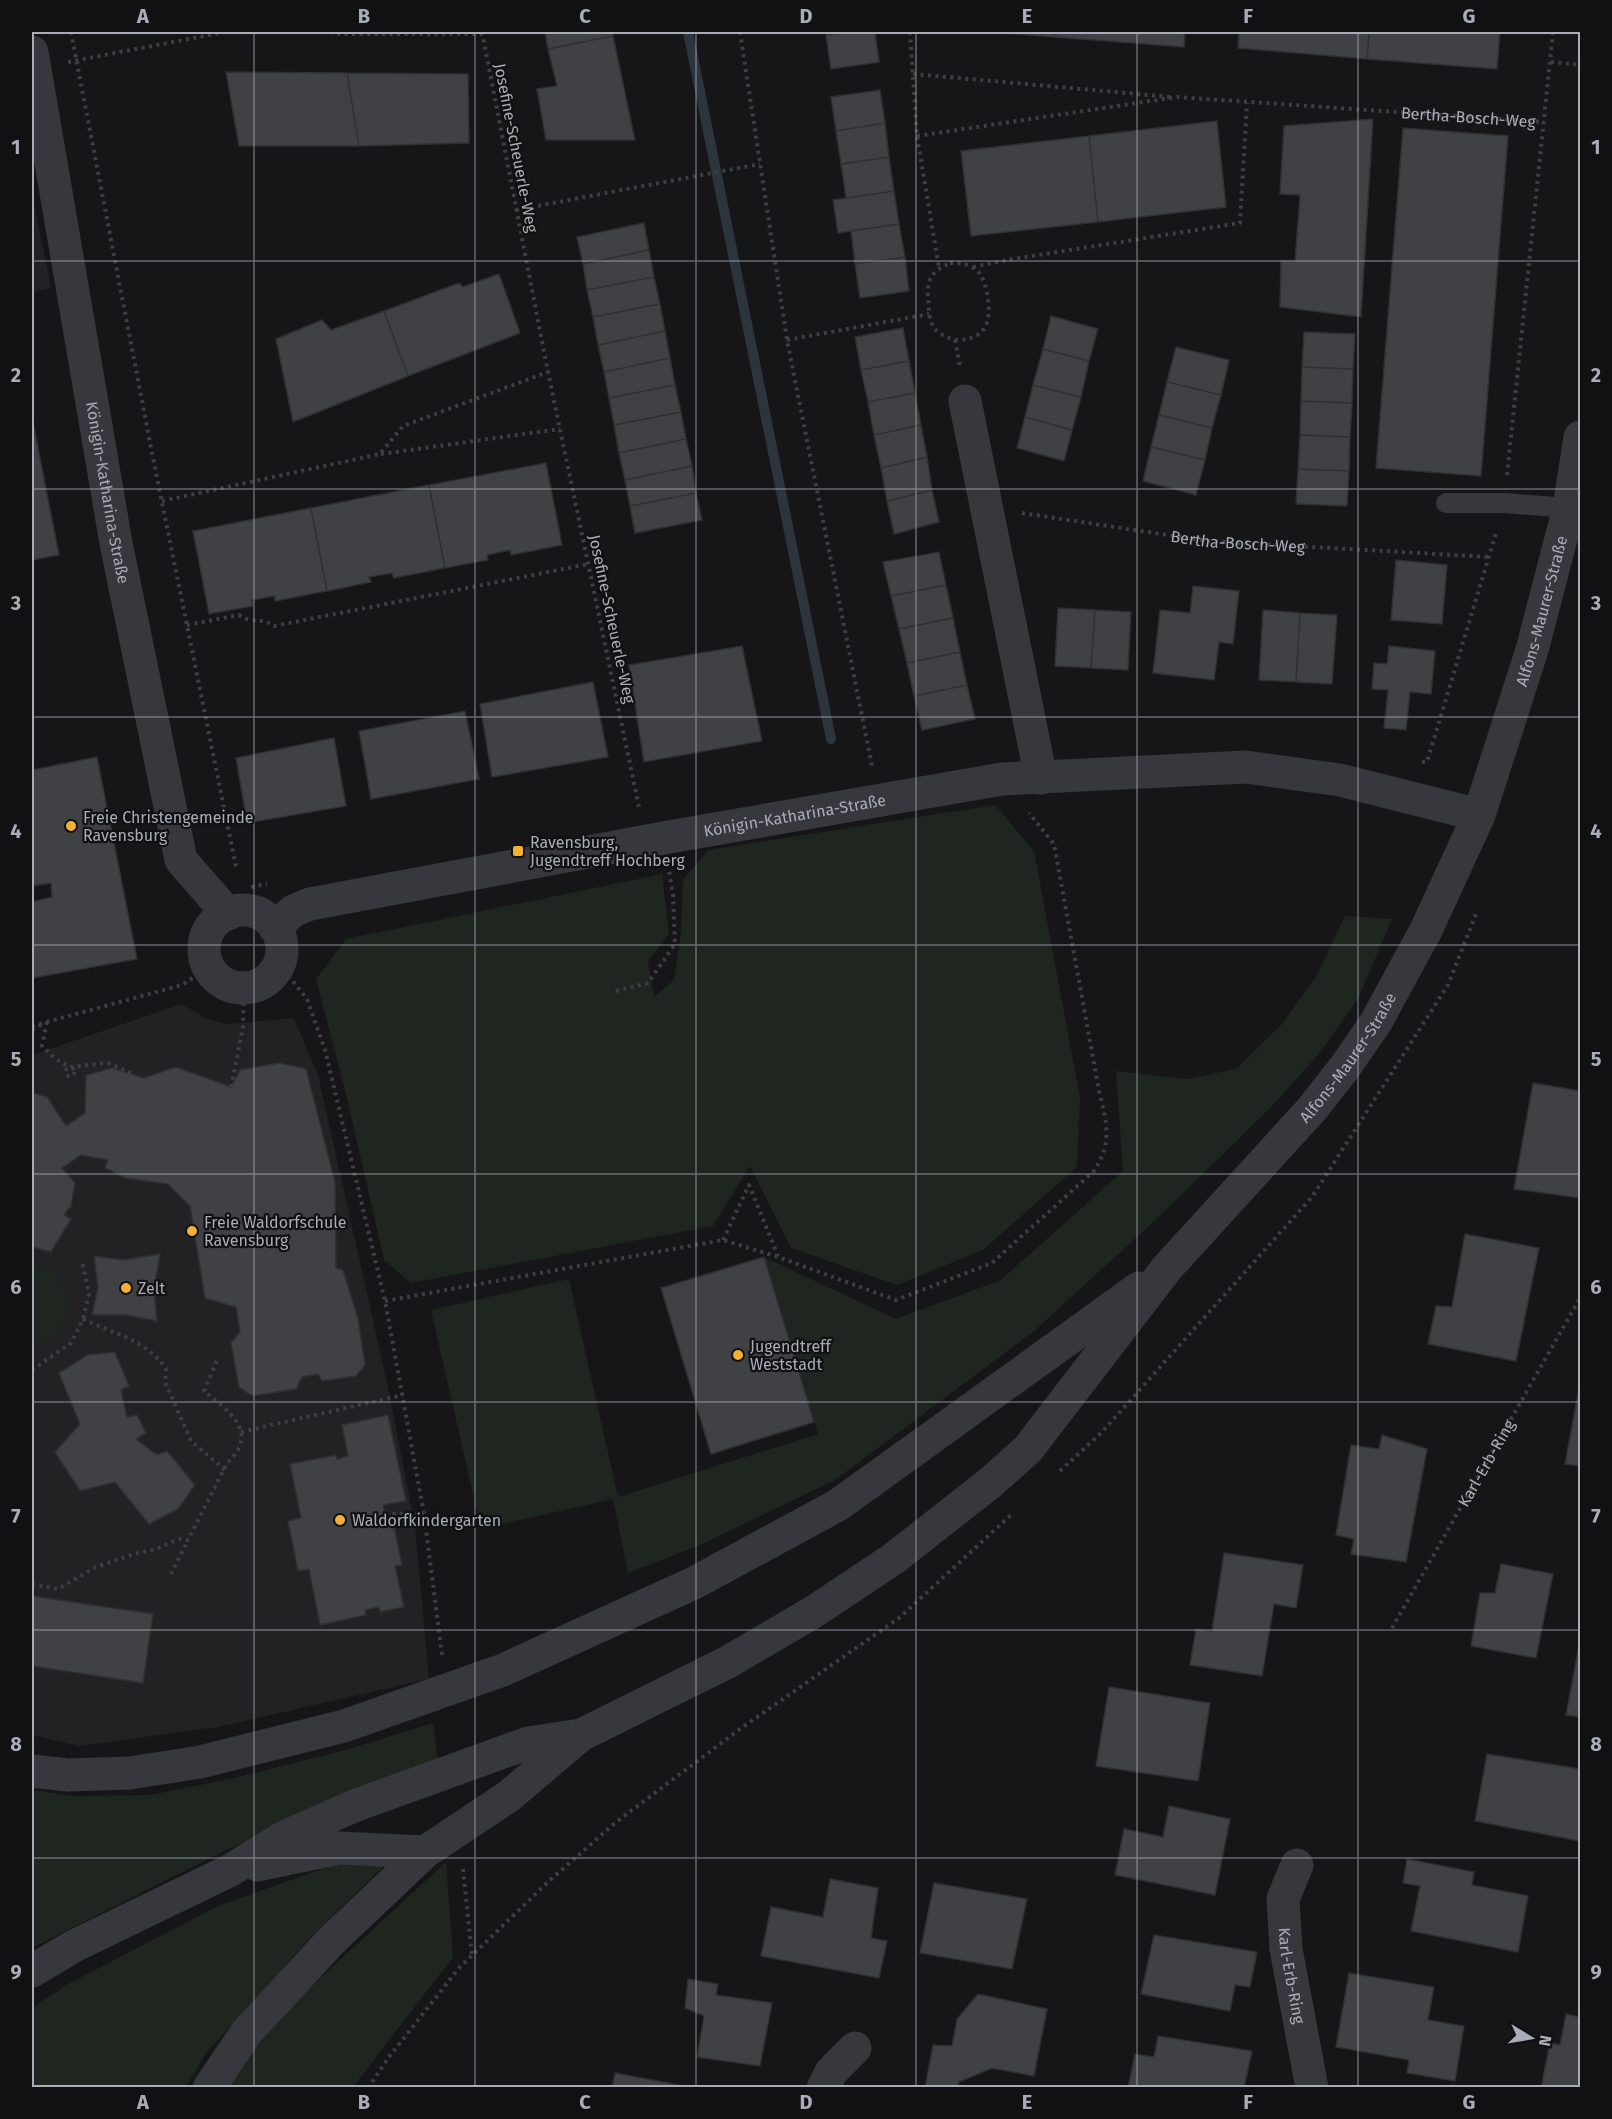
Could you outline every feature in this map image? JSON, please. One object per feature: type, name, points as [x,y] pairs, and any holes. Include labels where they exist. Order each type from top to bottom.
[{"type":"street","name":"Königin-Katharina-Straße","points":[[33,59],[116,543],[181,860],[228,914]]},
{"type":"street","points":[[965,401],[1041,778]]},
{"type":"street","name":"Alfons-Maurer-Straße","points":[[1167,1268],[1304,1118],[1346,1067],[1376,1022],[1426,930],[1479,815],[1532,650],[1569,508],[1581,437]]},
{"type":"street","points":[[1002,779],[1246,768],[1340,780],[1479,815]]},
{"type":"street","name":"Königin-Katharina-Straße","points":[[275,928],[293,911],[310,904],[663,838],[1002,779]]},
{"type":"street","points":[[247,911],[267,918],[275,928],[282,951],[279,964],[266,981],[255,987],[233,987],[223,983],[208,967],[205,942],[217,920],[228,914],[247,911]]},
{"type":"street","points":[[209,2088],[246,2032],[331,1941],[425,1852],[509,1796],[581,1735],[728,1662],[815,1611],[893,1559],[952,1515],[1028,1449],[1167,1268]]},
{"type":"street","points":[[32,1771],[68,1775],[130,1773],[200,1761],[344,1726],[503,1670],[694,1583],[838,1505],[1167,1268]]},
{"type":"street","points":[[32,1971],[74,1946],[229,1871],[284,1837],[354,1806],[528,1743],[581,1735]]},
{"type":"street","points":[[229,1871],[339,1848],[425,1852]]},
{"type":"street","name":"Karl-Erb-Ring","points":[[1297,1865],[1283,1899],[1283,1909],[1286,1948],[1312,2088]]},
{"type":"street","points":[[823,2088],[831,2072],[855,2048]]},
{"type":"lane","points":[[1446,503],[1504,503],[1569,508]]},
{"type":"path","points":[[71,32],[238,878]]},
{"type":"path","points":[[33,59],[76,61],[225,32]]},
{"type":"path","name":"Josefine-Scheuerle-Weg","points":[[330,32],[482,33],[548,372],[640,814]]},
{"type":"path","points":[[740,32],[787,340],[873,769]]},
{"type":"path","points":[[910,32],[917,136],[939,268]]},
{"type":"path","points":[[1415,762],[1427,762],[1490,557],[1504,503],[1553,32]]},
{"type":"path","points":[[1551,62],[1581,65]]},
{"type":"path","name":"Bertha-Bosch-Weg","points":[[913,74],[1247,103],[1544,122]]},
{"type":"path","name":"Bertha-Bosch-Weg","points":[[917,136],[1177,97]]},
{"type":"path","points":[[973,267],[1240,223],[1247,103]]},
{"type":"path","points":[[516,210],[760,164]]},
{"type":"path","points":[[950,263],[962,263],[973,267],[981,275],[986,286],[990,315],[986,326],[978,334],[967,339],[955,340],[935,329],[929,314],[926,288],[931,277],[939,268],[950,263]]},
{"type":"path","points":[[787,340],[929,314]]},
{"type":"path","points":[[380,454],[403,426],[548,372]]},
{"type":"path","points":[[162,501],[380,454],[561,429]]},
{"type":"path","name":"Bertha-Bosch-Weg","points":[[986,508],[1207,541],[1490,557]]},
{"type":"path","points":[[187,625],[239,615],[248,621],[266,620],[274,626],[589,564]]},
{"type":"path","points":[[385,1301],[723,1240],[778,1257],[896,1300],[992,1263],[1094,1172],[1102,1158],[1107,1140],[1107,1121],[1053,844],[1002,779]]},
{"type":"path","points":[[616,991],[648,983],[675,944],[673,894],[663,838]]},
{"type":"path","points":[[279,964],[307,999],[325,1050],[385,1301],[424,1514],[439,1630]]},
{"type":"path","points":[[32,1028],[182,985],[208,967]]},
{"type":"path","points":[[231,1088],[243,1027],[244,988]]},
{"type":"path","points":[[47,1022],[42,1046],[56,1059],[70,1067],[108,1063],[133,1074]]},
{"type":"path","points":[[723,1240],[749,1185],[778,1257]]},
{"type":"path","points":[[32,1370],[71,1342],[83,1319],[89,1294],[82,1261]]},
{"type":"path","name":"Karl-Erb-Ring","points":[[1392,1628],[1581,1298]]},
{"type":"path","points":[[83,1319],[123,1334],[153,1352],[166,1369],[165,1382],[191,1441],[225,1470]]},
{"type":"path","points":[[171,1574],[227,1463],[235,1455],[241,1443],[237,1418],[204,1391],[218,1358]]},
{"type":"path","points":[[241,1432],[403,1395]]},
{"type":"path","points":[[385,1514],[424,1514]]},
{"type":"path","points":[[32,1584],[58,1589],[96,1568],[134,1554],[156,1549],[179,1539],[188,1540]]},
{"type":"shaded area","points":[[32,193],[51,288],[32,292]]},
{"type":"shaded area","points":[[995,805],[1034,851],[1080,1098],[1077,1167],[983,1250],[897,1285],[791,1248],[750,1166],[713,1226],[411,1283],[384,1260],[346,1094],[316,979],[346,939],[662,874],[669,934],[648,961],[654,997],[674,980],[681,933],[683,880],[708,850]]},
{"type":"shaded area","points":[[1345,916],[1392,919],[1358,999],[1318,1055],[1273,1105],[1161,1215],[1034,1331],[835,1480],[700,1545],[628,1573],[613,1499],[481,1529],[431,1310],[569,1279],[618,1497],[818,1434],[764,1257],[896,1319],[1001,1280],[1123,1171],[1116,1071],[1187,1079],[1236,1069],[1282,1024],[1317,975]]},
{"type":"shaded area","name":"Freie Waldorfschule Ravensburg","points":[[182,1004],[207,1019],[228,1024],[294,1018],[318,1075],[388,1387],[415,1526],[429,1679],[218,1727],[79,1746],[32,1735],[32,1055]]},
{"type":"shaded area","points":[[32,1263],[54,1270],[70,1301],[59,1334],[32,1348]]},
{"type":"shaded area","points":[[433,1723],[438,1762],[224,1851],[32,1948],[32,1790],[73,1796],[150,1795],[235,1778],[349,1749]]},
{"type":"shaded area","points":[[446,1862],[453,1957],[353,2087],[227,2088],[238,2068],[304,1993]]},
{"type":"shaded area","points":[[337,1864],[386,1864],[310,1938],[206,2053],[186,2087],[32,2088],[32,2008],[68,1984],[220,1905]]},
{"type":"building","points":[[545,32],[613,32],[613,36],[548,49]]},
{"type":"building","points":[[875,32],[879,62],[831,69],[826,35]]},
{"type":"building","points":[[989,32],[1055,32],[1055,37]]},
{"type":"building","points":[[1055,32],[1185,32],[1184,47],[1055,37]]},
{"type":"building","points":[[1239,32],[1369,32],[1367,59],[1238,48]]},
{"type":"building","points":[[1369,32],[1500,32],[1497,69],[1367,59]]},
{"type":"building","points":[[613,36],[635,140],[546,140],[537,89],[557,86],[548,49]]},
{"type":"building","points":[[226,72],[347,73],[359,146],[239,146]]},
{"type":"building","points":[[347,73],[468,74],[469,143],[359,146]]},
{"type":"building","points":[[880,90],[885,123],[836,131],[831,97]]},
{"type":"building","points":[[1373,119],[1361,317],[1280,307],[1281,261],[1295,261],[1300,195],[1280,194],[1284,126]]},
{"type":"building","points":[[1217,121],[1226,207],[1098,222],[1089,136]]},
{"type":"building","points":[[885,123],[889,157],[841,164],[836,131]]},
{"type":"building","points":[[1403,128],[1508,136],[1481,476],[1376,468]]},
{"type":"building","points":[[1089,136],[1098,222],[971,236],[961,151]]},
{"type":"building","points":[[889,157],[894,191],[846,198],[841,164]]},
{"type":"building","points":[[894,191],[899,224],[838,233],[833,200]]},
{"type":"building","points":[[644,223],[649,250],[583,264],[577,237]]},
{"type":"building","points":[[899,224],[905,257],[855,264],[851,231]]},
{"type":"building","points":[[649,250],[654,277],[587,290],[583,264]]},
{"type":"building","points":[[905,257],[909,291],[860,298],[855,264]]},
{"type":"building","points":[[499,274],[520,333],[408,376],[384,311],[459,283],[463,287]]},
{"type":"building","points":[[654,277],[660,304],[593,317],[587,290]]},
{"type":"building","points":[[660,304],[665,331],[598,345],[593,317]]},
{"type":"building","points":[[384,311],[408,376],[293,422],[276,339],[322,320],[331,330]]},
{"type":"building","points":[[1051,316],[1098,329],[1089,361],[1043,349]]},
{"type":"building","points":[[903,328],[909,361],[861,370],[855,337]]},
{"type":"building","points":[[665,331],[670,358],[604,372],[598,345]]},
{"type":"building","points":[[1304,332],[1355,334],[1353,369],[1302,367]]},
{"type":"building","points":[[1176,347],[1229,360],[1221,395],[1167,382]]},
{"type":"building","points":[[1043,349],[1089,361],[1081,397],[1033,385]]},
{"type":"building","points":[[670,358],[675,385],[609,398],[604,372]]},
{"type":"building","points":[[909,361],[915,393],[868,402],[861,370]]},
{"type":"building","points":[[1302,367],[1353,369],[1352,403],[1301,401]]},
{"type":"building","points":[[1167,382],[1221,395],[1212,428],[1159,415]]},
{"type":"building","points":[[675,385],[681,412],[614,425],[609,398]]},
{"type":"building","points":[[1033,385],[1081,397],[1072,430],[1025,417]]},
{"type":"building","points":[[915,393],[921,425],[874,435],[868,402]]},
{"type":"building","points":[[1301,401],[1352,403],[1350,437],[1300,435]]},
{"type":"building","points":[[681,412],[686,439],[619,453],[614,425]]},
{"type":"building","points":[[1159,415],[1212,428],[1205,460],[1151,447]]},
{"type":"building","points":[[32,417],[59,555],[32,560]]},
{"type":"building","points":[[1025,417],[1072,430],[1064,461],[1017,448]]},
{"type":"building","points":[[921,425],[927,457],[881,468],[874,435]]},
{"type":"building","points":[[1300,435],[1350,437],[1349,471],[1298,469]]},
{"type":"building","points":[[686,439],[692,466],[625,480],[619,453]]},
{"type":"building","points":[[1151,447],[1205,460],[1196,495],[1143,481]]},
{"type":"building","points":[[927,457],[932,490],[887,501],[881,468]]},
{"type":"building","points":[[546,463],[562,545],[511,555],[510,550],[487,555],[488,560],[445,568],[429,485]]},
{"type":"building","points":[[692,466],[696,493],[630,506],[625,480]]},
{"type":"building","points":[[1298,469],[1349,471],[1347,506],[1296,504]]},
{"type":"building","points":[[429,485],[445,568],[394,578],[392,573],[369,577],[371,582],[327,591],[311,508]]},
{"type":"building","points":[[932,490],[939,522],[894,534],[887,501]]},
{"type":"building","points":[[696,493],[702,520],[635,533],[630,506]]},
{"type":"building","points":[[311,508],[327,591],[275,601],[275,596],[252,600],[253,606],[209,614],[193,531]]},
{"type":"building","points":[[939,552],[946,585],[891,596],[883,562]]},
{"type":"building","points":[[1396,560],[1447,565],[1442,624],[1391,620]]},
{"type":"building","points":[[946,585],[953,618],[899,629],[891,596]]},
{"type":"building","points":[[1193,586],[1239,591],[1233,644],[1219,642],[1214,680],[1153,673],[1160,610],[1190,613]]},
{"type":"building","points":[[1058,608],[1095,610],[1091,668],[1055,666]]},
{"type":"building","points":[[1095,610],[1131,612],[1128,670],[1091,668]]},
{"type":"building","points":[[1263,610],[1300,613],[1296,682],[1259,680]]},
{"type":"building","points":[[1300,613],[1337,615],[1332,684],[1296,682]]},
{"type":"building","points":[[953,618],[960,652],[907,663],[899,629]]},
{"type":"building","points":[[742,646],[762,741],[644,762],[629,665]]},
{"type":"building","points":[[1389,646],[1435,651],[1431,694],[1410,692],[1406,730],[1384,728],[1388,690],[1372,689],[1374,663],[1387,664]]},
{"type":"building","points":[[960,652],[967,685],[914,696],[907,663]]},
{"type":"building","points":[[593,682],[608,757],[492,777],[480,704]]},
{"type":"building","points":[[967,685],[975,719],[922,730],[914,696]]},
{"type":"building","points":[[465,711],[479,779],[371,799],[359,731]]},
{"type":"building","points":[[334,738],[346,806],[247,823],[236,758]]},
{"type":"building","name":"Freie Christengemeinde Ravensburg","points":[[97,757],[137,959],[32,978],[32,902],[52,897],[51,883],[32,886],[32,770]]},
{"type":"building","points":[[279,1063],[306,1069],[335,1182],[336,1268],[343,1270],[358,1319],[365,1365],[356,1376],[322,1381],[318,1374],[302,1377],[296,1389],[252,1396],[239,1387],[231,1343],[240,1332],[236,1307],[205,1298],[190,1206],[168,1184],[125,1178],[105,1168],[108,1160],[81,1155],[62,1168],[75,1183],[71,1206],[64,1215],[71,1219],[51,1252],[32,1247],[32,1092],[47,1097],[66,1126],[85,1113],[86,1075],[112,1068],[144,1078],[176,1067],[231,1087],[240,1070]]},
{"type":"building","points":[[1533,1083],[1580,1091],[1580,1198],[1514,1189]]},
{"type":"building","points":[[1465,1234],[1539,1248],[1516,1361],[1428,1344],[1436,1306],[1452,1307]]},
{"type":"building","name":"Zelt","points":[[160,1254],[154,1289],[157,1321],[125,1315],[92,1315],[98,1288],[94,1256],[123,1260]]},
{"type":"building","name":"Jugendtreff Weststadt","points":[[764,1257],[814,1422],[711,1454],[661,1288]]},
{"type":"building","points":[[115,1352],[129,1386],[121,1390],[127,1417],[137,1415],[146,1433],[136,1439],[157,1455],[167,1451],[195,1485],[178,1509],[149,1524],[115,1482],[80,1491],[55,1452],[80,1424],[59,1373],[87,1355]]},
{"type":"building","points":[[1580,1383],[1580,1466],[1565,1464]]},
{"type":"building","name":"Waldorfkindergarten","points":[[388,1415],[406,1501],[383,1505],[387,1523],[393,1521],[402,1565],[395,1566],[404,1607],[380,1612],[379,1607],[365,1610],[366,1615],[320,1625],[309,1569],[298,1571],[288,1521],[301,1518],[290,1464],[336,1455],[337,1459],[348,1456],[342,1425]]},
{"type":"building","points":[[1382,1435],[1427,1449],[1406,1562],[1351,1554],[1354,1539],[1336,1535],[1351,1445],[1379,1449]]},
{"type":"building","points":[[1224,1553],[1303,1565],[1296,1608],[1274,1604],[1262,1676],[1190,1665],[1196,1629],[1212,1631]]},
{"type":"building","points":[[1501,1564],[1553,1574],[1536,1658],[1471,1646],[1480,1593],[1495,1593]]},
{"type":"building","points":[[32,1596],[153,1614],[143,1683],[32,1666]]},
{"type":"building","points":[[1580,1645],[1580,1717],[1566,1715]]},
{"type":"building","points":[[1109,1687],[1210,1703],[1198,1781],[1096,1766]]},
{"type":"building","points":[[1487,1754],[1580,1769],[1580,1841],[1475,1821]]},
{"type":"building","points":[[1169,1806],[1230,1819],[1215,1895],[1115,1875],[1124,1829],[1163,1837]]},
{"type":"building","points":[[1407,1859],[1474,1872],[1472,1885],[1528,1896],[1518,1952],[1411,1931],[1420,1886],[1403,1883]]},
{"type":"building","points":[[830,1879],[878,1888],[871,1938],[887,1941],[879,1978],[761,1956],[771,1907],[823,1917]]},
{"type":"building","points":[[934,1883],[1027,1899],[1012,1969],[920,1953]]},
{"type":"building","points":[[1154,1935],[1257,1952],[1250,1987],[1235,1985],[1230,2011],[1141,1994]]},
{"type":"building","points":[[1349,1973],[1434,1987],[1428,2020],[1464,2026],[1455,2081],[1407,2073],[1409,2060],[1336,2047]]},
{"type":"building","points":[[688,1979],[718,1984],[716,1995],[772,2003],[760,2066],[697,2057],[704,2016],[685,2008]]},
{"type":"building","points":[[978,1994],[1047,2009],[1034,2076],[992,2068],[959,2082],[957,2088],[925,2088],[933,2045],[952,2046],[957,2019]]},
{"type":"building","points":[[1566,2014],[1580,2017],[1580,2088],[1541,2088],[1550,2043],[1560,2045]]},
{"type":"building","points":[[1158,2036],[1252,2051],[1244,2088],[1128,2088],[1135,2054],[1154,2057]]},
{"type":"building","points":[[615,2073],[690,2087],[690,2088],[612,2088]]},
{"type":"waterway","points":[[688,32],[831,739]]},
{"type":"place","name":"Freie Christengemeinde Ravensburg","points":[[71,826]]},
{"type":"place","name":"Ravensburg, Jugendtreff Hochberg","points":[[518,851]]},
{"type":"place","name":"Freie Waldorfschule Ravensburg","points":[[192,1231]]},
{"type":"place","name":"Zelt","points":[[126,1288]]},
{"type":"place","name":"Jugendtreff Weststadt","points":[[738,1355]]},
{"type":"place","name":"Waldorfkindergarten","points":[[340,1520]]}]
